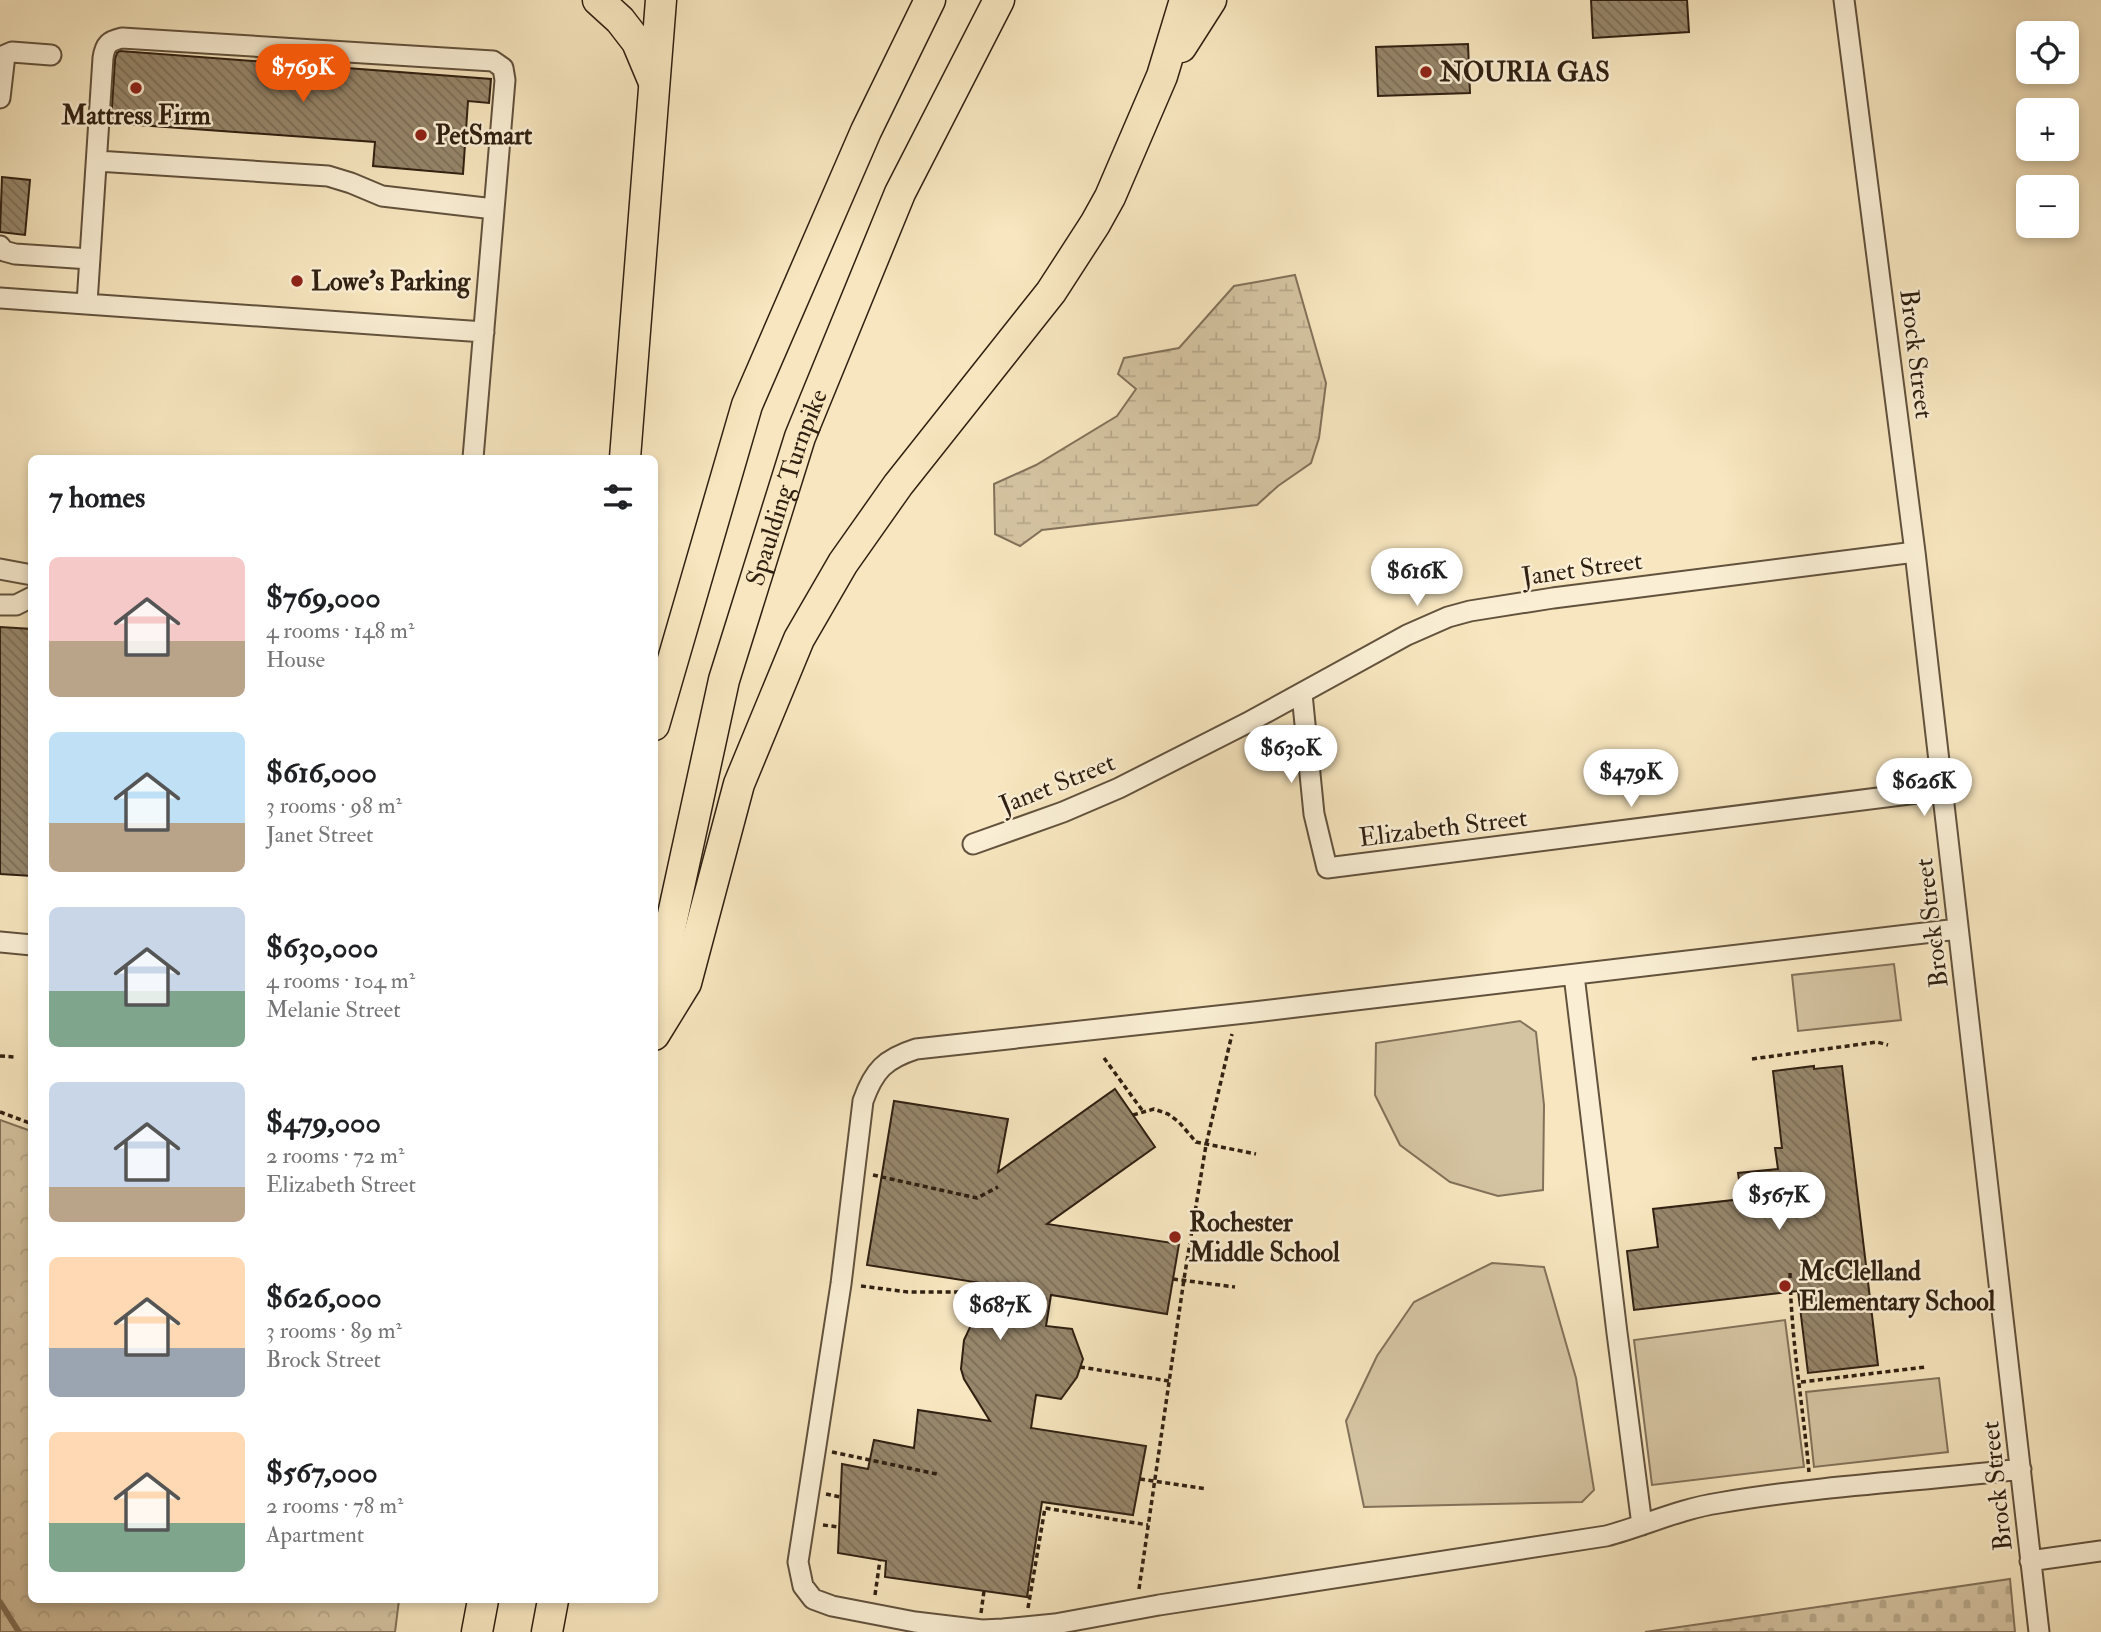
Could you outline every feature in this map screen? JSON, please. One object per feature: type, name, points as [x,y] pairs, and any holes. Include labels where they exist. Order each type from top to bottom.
[{"type":"highway","points":[[598,0],[620,20],[637,42],[654,83]]},
{"type":"highway","points":[[625,455],[661,0]]},
{"type":"highway","points":[[658,711],[747,405],[866,131],[930,0]]},
{"type":"highway","name":"Spaulding Turnpike","points":[[658,984],[724,680],[800,437],[900,193],[999,0]]},
{"type":"highway","points":[[658,1029],[686,984],[739,784],[799,639],[843,563],[898,485],[1035,313],[1070,264],[1110,197],[1162,76],[1185,0]]},
{"type":"highway","points":[[1162,76],[1211,0]]},
{"type":"highway","points":[[477,1632],[482,1603]]},
{"type":"highway","points":[[547,1632],[552,1603]]},
{"type":"street","name":"Brock Street","points":[[1844,0],[1915,552],[2039,1632]]},
{"type":"street","points":[[87,303],[103,58],[105,47],[110,41],[122,38],[493,61],[503,68],[505,80],[473,455]]},
{"type":"street","points":[[0,98],[6,53],[51,55]]},
{"type":"street","points":[[97,161],[328,176],[382,196],[494,209]]},
{"type":"street","points":[[0,246],[15,254],[90,259]]},
{"type":"street","points":[[0,262],[43,264],[61,258]]},
{"type":"street","points":[[0,298],[484,332]]},
{"type":"street","name":"Janet Street","points":[[973,844],[1063,812],[1119,788],[1302,694],[1418,629],[1448,617],[1470,611],[1581,594],[1915,552]]},
{"type":"street","points":[[0,569],[28,574]]},
{"type":"street","points":[[0,605],[16,605],[28,599]]},
{"type":"street","name":"Elizabeth Street","points":[[1302,694],[1314,814],[1327,868],[1941,790]]},
{"type":"street","points":[[1958,929],[916,1049],[898,1054],[877,1071],[863,1101],[841,1283],[797,1562],[803,1586],[813,1599],[832,1606],[873,1615],[982,1630],[1055,1624],[1159,1605],[1606,1536],[1672,1513],[1718,1503],[1857,1485],[2021,1469]]},
{"type":"street","points":[[0,942],[28,945]]},
{"type":"street","points":[[1574,975],[1642,1525]]},
{"type":"street","points":[[2031,1561],[2101,1551]]},
{"type":"path","points":[[1133,1597],[1140,1589],[1206,1145],[1237,1014]]},
{"type":"path","points":[[1752,1059],[1877,1042],[1888,1045]]},
{"type":"path","points":[[0,1056],[15,1057]]},
{"type":"path","points":[[1104,1058],[1142,1111]]},
{"type":"path","points":[[1133,1115],[1154,1109],[1180,1122],[1196,1142],[1256,1154]]},
{"type":"path","points":[[0,1112],[28,1122]]},
{"type":"path","points":[[854,1172],[977,1198],[998,1187]]},
{"type":"path","points":[[1790,1273],[1791,1314],[1801,1382],[1809,1472]]},
{"type":"path","points":[[1172,1279],[1235,1287]]},
{"type":"path","points":[[841,1283],[908,1292],[995,1292]]},
{"type":"path","points":[[1080,1367],[1169,1381]]},
{"type":"path","points":[[1801,1382],[1926,1367]]},
{"type":"path","points":[[817,1448],[936,1474]]},
{"type":"path","points":[[1140,1479],[1207,1489]]},
{"type":"path","points":[[1027,1613],[1045,1508],[1149,1525]]},
{"type":"path","points":[[873,1615],[880,1560]]},
{"type":"path","points":[[984,1591],[980,1618],[988,1618]]},
{"type":"green space","points":[[1295,275],[1326,383],[1319,438],[1311,463],[1278,486],[1257,505],[1042,530],[1020,546],[995,534],[994,484],[1036,465],[1117,416],[1136,389],[1118,374],[1124,358],[1179,348],[1234,286]]},
{"type":"green space","points":[[1894,964],[1901,1020],[1798,1031],[1792,975]]},
{"type":"green space","points":[[1520,1021],[1536,1032],[1544,1105],[1543,1190],[1498,1196],[1450,1182],[1400,1145],[1375,1095],[1376,1043]]},
{"type":"green space","points":[[0,1120],[28,1130],[28,1603],[399,1603],[395,1632],[0,1632]]},
{"type":"green space","points":[[1492,1263],[1544,1267],[1576,1378],[1594,1490],[1582,1502],[1364,1507],[1346,1421],[1377,1356],[1414,1302]]},
{"type":"green space","points":[[1785,1320],[1804,1467],[1652,1485],[1634,1340]]},
{"type":"green space","points":[[1939,1378],[1948,1452],[1814,1467],[1806,1392]]},
{"type":"green space","points":[[2010,1579],[2015,1632],[1645,1632]]},
{"type":"building","points":[[1591,0],[1687,0],[1689,32],[1593,38]]},
{"type":"building","points":[[1468,44],[1470,93],[1378,96],[1376,47]]},
{"type":"building","points":[[120,51],[491,79],[489,103],[468,101],[463,174],[373,166],[375,142],[111,123],[115,59]]},
{"type":"building","points":[[2,177],[30,180],[25,235],[0,232]]},
{"type":"building","points":[[0,627],[28,629],[28,876],[0,874]]},
{"type":"building","points":[[1814,1066],[1814,1069],[1842,1066],[1878,1365],[1808,1373],[1798,1291],[1634,1310],[1627,1251],[1658,1247],[1653,1209],[1742,1199],[1738,1173],[1778,1169],[1775,1148],[1782,1148],[1773,1071]]},
{"type":"building","points":[[1115,1089],[1155,1147],[1047,1224],[1179,1244],[1167,1314],[1051,1295],[1046,1326],[1072,1329],[1083,1359],[1077,1377],[1061,1399],[1036,1395],[1031,1428],[1146,1446],[1133,1515],[1042,1502],[1027,1597],[885,1577],[886,1561],[838,1553],[842,1464],[868,1469],[874,1440],[914,1448],[918,1410],[990,1421],[964,1379],[961,1369],[964,1340],[972,1323],[983,1313],[981,1283],[867,1265],[894,1101],[1008,1119],[998,1172]]},
{"type":"waterway","points":[[0,1602],[19,1632]]},
{"type":"place","name":"NOURIA GAS","points":[[1426,72]]},
{"type":"place","name":"Mattress Firm","points":[[136,88]]},
{"type":"place","name":"PetSmart","points":[[421,135]]},
{"type":"place","name":"Lowe's Parking","points":[[297,281]]},
{"type":"place","name":"Rochester Middle School","points":[[1175,1237]]},
{"type":"place","name":"McClelland Elementary School","points":[[1785,1286]]}]
